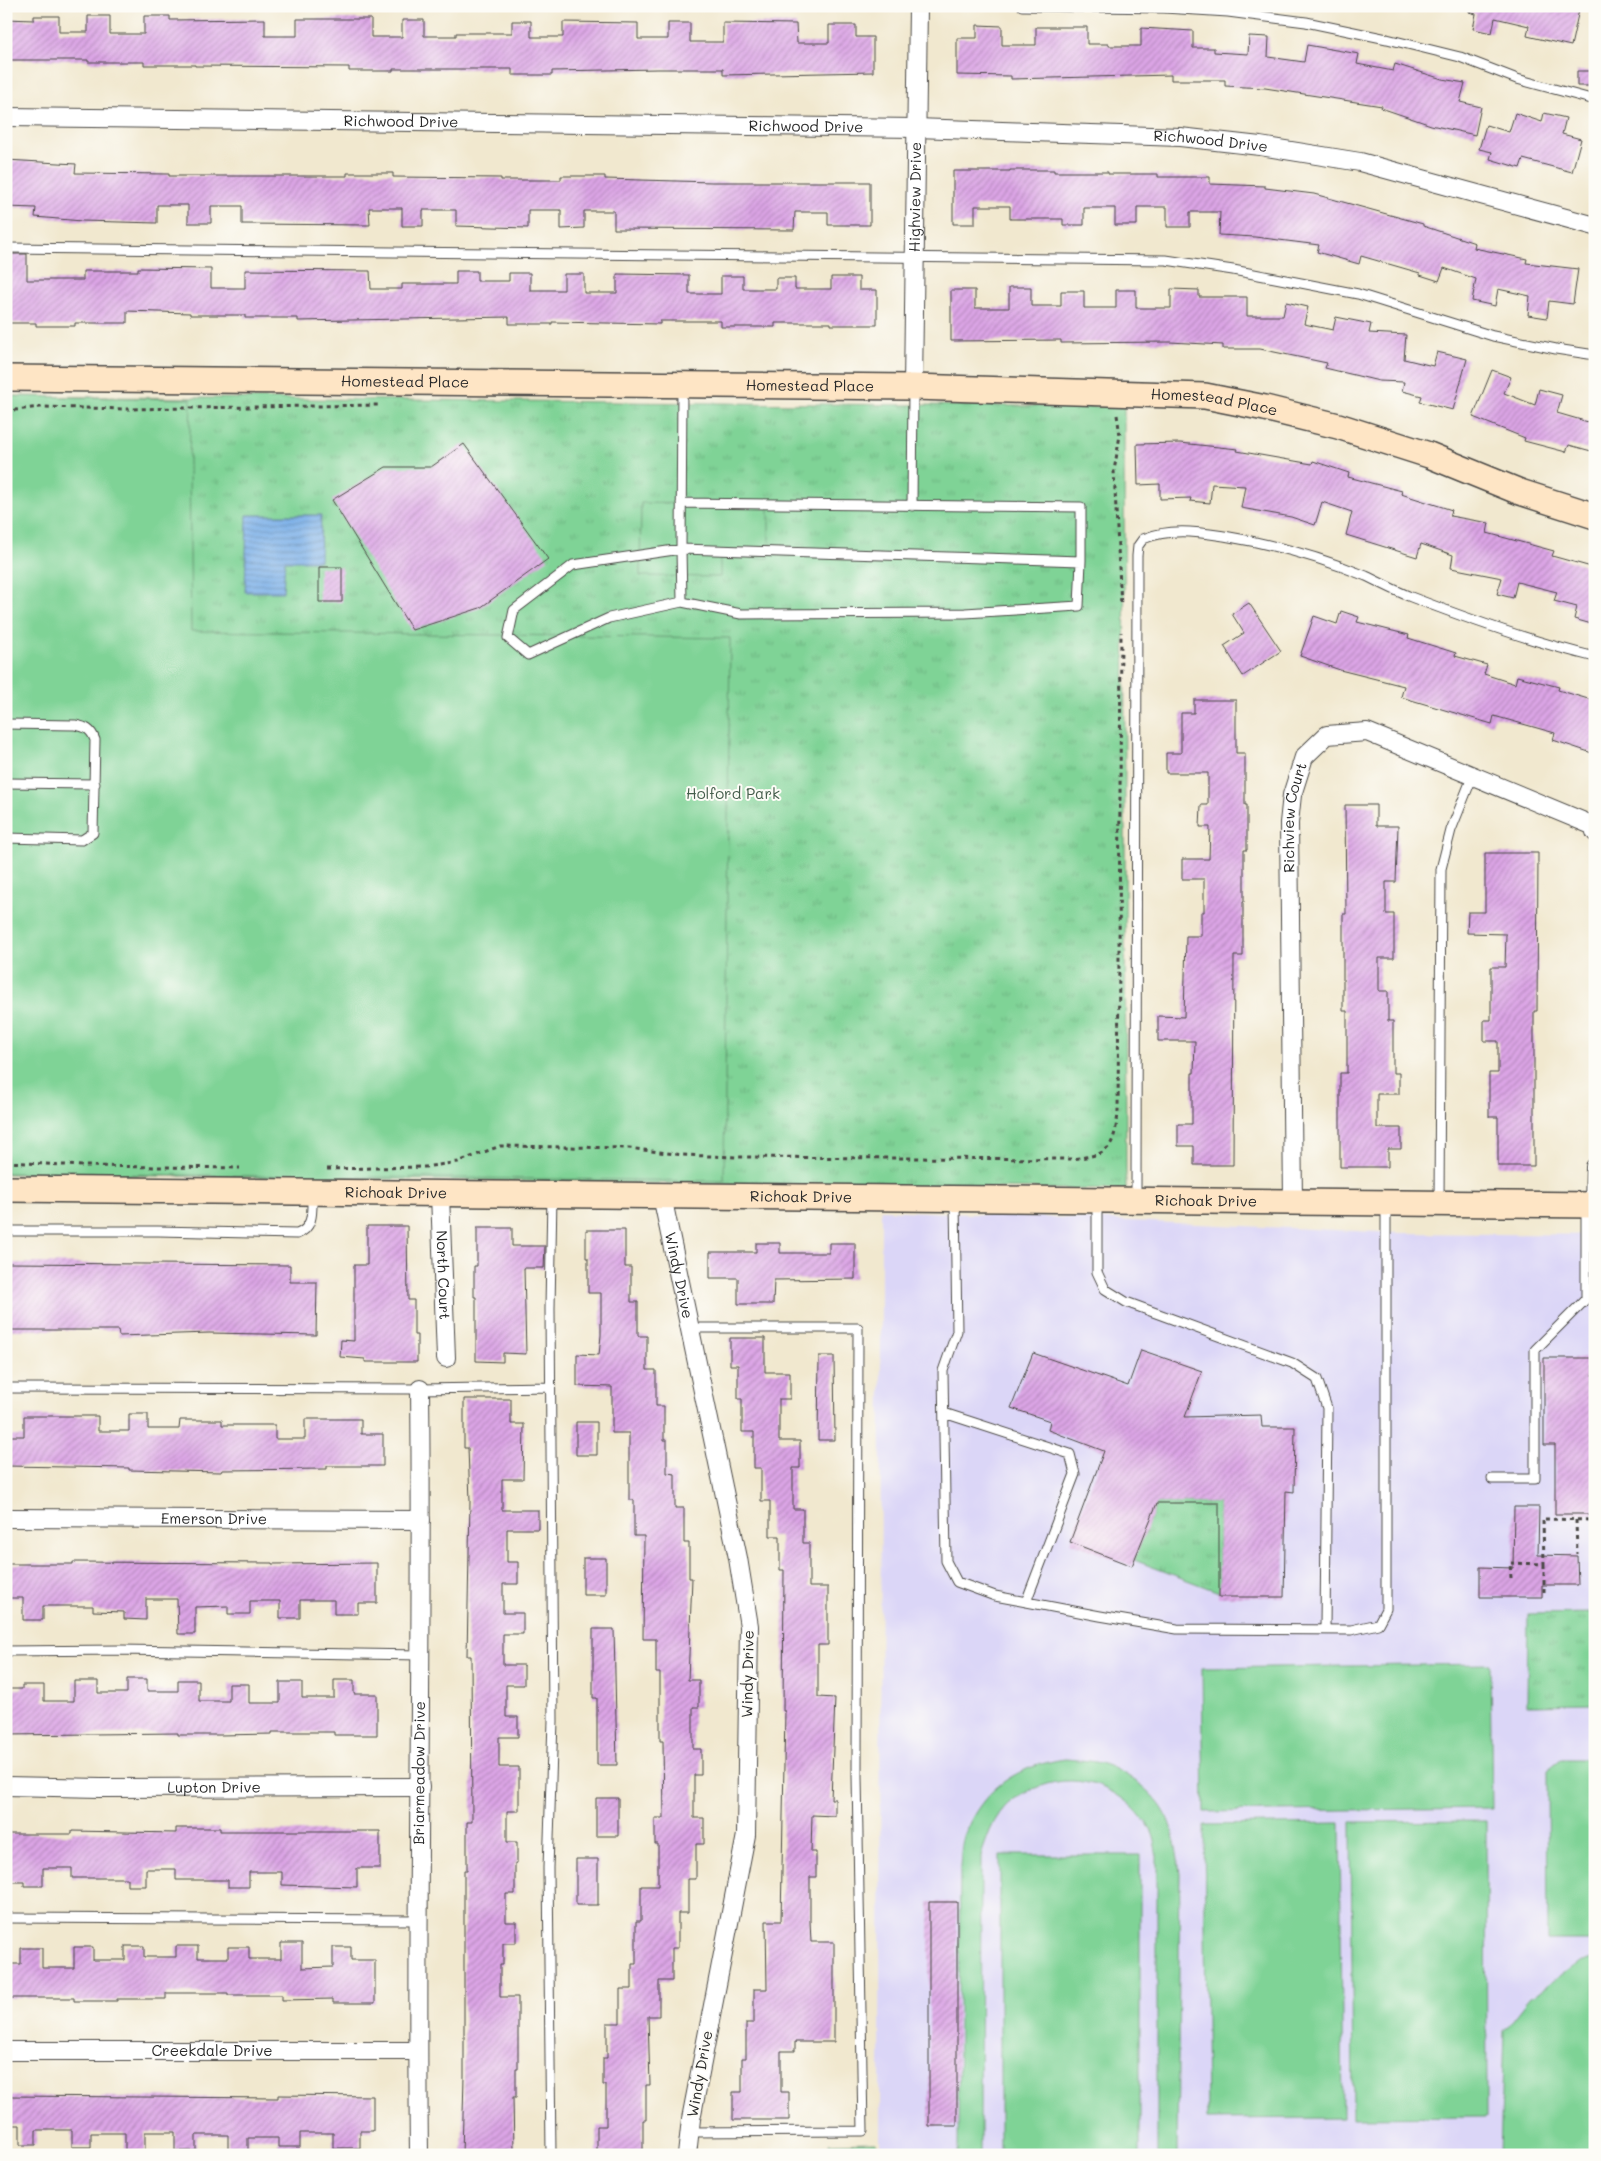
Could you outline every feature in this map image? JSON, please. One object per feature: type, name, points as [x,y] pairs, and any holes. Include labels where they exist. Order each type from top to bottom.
[{"type":"street","name":"Highview Drive","points":[[913,387],[918,6]]},
{"type":"street","name":"Richwood Drive","points":[[6,117],[916,128],[1180,137],[1260,146],[1360,162],[1595,226]]},
{"type":"street","name":"Homestead Place","points":[[6,378],[913,387],[1205,396],[1338,426],[1429,455],[1520,492],[1595,516]]},
{"type":"street","name":"Richview Court","points":[[1293,1202],[1289,823],[1292,795],[1304,757],[1327,735],[1367,732],[1594,826],[1595,832]]},
{"type":"street","points":[[1592,1205],[1595,1167]]},
{"type":"street","name":"Richoak Drive","points":[[6,1189],[1592,1205]]},
{"type":"street","name":"North Court","points":[[440,1194],[446,1358]]},
{"type":"street","name":"Windy Drive","points":[[662,1196],[738,1558],[749,1626],[746,1835],[687,2155]]},
{"type":"street","name":"Briarmeadow Drive","points":[[419,2155],[420,1389]]},
{"type":"street","name":"Emerson Drive","points":[[6,1518],[421,1520]]},
{"type":"street","name":"Lupton Drive","points":[[6,1786],[102,1788],[420,1787]]},
{"type":"street","name":"Creekdale Drive","points":[[6,2051],[418,2051]]},
{"type":"lane","points":[[1022,6],[1164,8],[1228,12],[1306,22],[1387,38],[1460,57],[1517,79],[1595,100]]},
{"type":"lane","points":[[6,248],[1166,260],[1233,270],[1358,294],[1493,336],[1595,355]]},
{"type":"lane","points":[[682,384],[682,602]]},
{"type":"lane","points":[[912,506],[913,387]]},
{"type":"lane","points":[[681,503],[1081,507],[1082,561],[1079,606],[965,613],[741,614],[682,602],[609,618],[528,655],[508,638],[514,610],[573,565],[681,549],[1082,561]]},
{"type":"lane","points":[[1136,1200],[1137,556],[1138,546],[1142,539],[1173,530],[1264,542],[1308,554],[1366,576],[1409,596],[1489,625],[1595,657]]},
{"type":"lane","points":[[6,724],[86,726],[92,732],[95,740],[93,833],[82,840],[6,838]]},
{"type":"lane","points":[[1439,1203],[1441,868],[1451,830],[1473,775]]},
{"type":"lane","points":[[6,783],[95,784]]},
{"type":"lane","points":[[6,1231],[158,1231],[297,1234],[303,1232],[312,1217],[312,1192]]},
{"type":"lane","points":[[552,1195],[550,1387],[553,1721],[548,1868],[552,2155]]},
{"type":"lane","points":[[955,1198],[958,1331],[943,1370],[946,1561],[958,1582],[995,1596],[1177,1629],[1351,1630],[1378,1624],[1386,1609],[1386,1203]]},
{"type":"lane","points":[[1097,1200],[1097,1272],[1105,1289],[1126,1302],[1292,1363],[1316,1379],[1327,1408],[1326,1630]]},
{"type":"lane","points":[[1492,1480],[1535,1479],[1535,1350],[1586,1299],[1592,1205]]},
{"type":"lane","points":[[689,1328],[858,1328],[857,1776],[863,2131],[690,2132]]},
{"type":"lane","points":[[6,1388],[420,1389],[550,1387]]},
{"type":"lane","points":[[944,1413],[1070,1454],[1075,1474],[1026,1602]]},
{"type":"lane","points":[[6,1651],[120,1650],[421,1655]]},
{"type":"lane","points":[[6,1918],[419,1920]]},
{"type":"path","points":[[6,411],[41,407],[126,409],[386,405]]},
{"type":"path","points":[[1107,413],[1117,414],[1120,435],[1114,472],[1122,610]]},
{"type":"path","points":[[319,1168],[425,1167],[458,1162],[500,1146],[630,1148],[682,1155],[736,1157],[1028,1159],[1078,1158],[1095,1156],[1103,1152],[1112,1144],[1116,1133],[1118,1114],[1121,629]]},
{"type":"path","points":[[6,1162],[66,1165],[250,1168]]},
{"type":"path","points":[[1544,1592],[1544,1519],[1595,1520]]},
{"type":"path","points":[[1576,1520],[1577,1554]]},
{"type":"path","points":[[1511,1578],[1510,1563],[1544,1564]]},
{"type":"shaded area","points":[[881,1210],[1401,1233],[1595,1235],[1595,2155],[880,2155]]},
{"type":"green space","name":"Holford Park","points":[[6,396],[1124,407],[1126,1190],[6,1174]]},
{"type":"green space","points":[[6,396],[191,399],[189,460],[191,631],[730,638],[724,1181],[6,1173]]},
{"type":"green space","points":[[641,503],[769,505],[769,558],[720,557],[720,577],[640,576]]},
{"type":"green space","points":[[1157,1503],[1219,1503],[1219,1592],[1134,1560]]},
{"type":"green space","points":[[1595,1613],[1595,1704],[1527,1705],[1528,1614]]},
{"type":"green space","points":[[1490,1664],[1492,1808],[1204,1812],[1202,1668]]},
{"type":"green space","points":[[1065,1759],[1096,1762],[1127,1775],[1147,1790],[1155,1799],[1167,1817],[1172,1831],[1180,1873],[1177,2155],[1157,2155],[1157,1853],[1154,1836],[1151,1829],[1132,1807],[1107,1789],[1078,1781],[1063,1781],[1025,1792],[1007,1805],[993,1825],[981,1856],[980,2155],[958,2155],[960,1866],[964,1836],[981,1805],[991,1792],[1003,1782],[1032,1767]]},
{"type":"green space","points":[[1561,1759],[1595,1759],[1595,1940],[1548,1940],[1547,1770]]},
{"type":"green space","points":[[1486,1821],[1487,2117],[1353,2118],[1351,1822]]},
{"type":"green space","points":[[1340,1823],[1343,2118],[1207,2119],[1204,1825]]},
{"type":"green space","points":[[1000,1855],[1140,1855],[1140,2155],[1000,2155]]},
{"type":"green space","points":[[1595,1957],[1595,2155],[1500,2155],[1504,2031],[1530,1998],[1579,1962]]},
{"type":"green space","points":[[876,2142],[876,2155],[829,2155],[829,2143]]},
{"type":"water","points":[[247,515],[321,515],[320,561],[285,561],[283,592],[245,592]]},
{"type":"building","points":[[1470,6],[1562,6],[1579,10],[1571,46],[1527,36],[1529,26],[1495,18],[1492,33],[1473,29],[1476,14],[1469,12]]},
{"type":"building","points":[[34,16],[59,16],[59,32],[88,32],[88,16],[110,16],[110,34],[144,34],[144,16],[170,16],[170,20],[265,19],[265,36],[297,36],[297,19],[371,19],[371,37],[402,37],[402,20],[424,20],[424,36],[456,36],[456,33],[512,33],[512,21],[531,21],[531,37],[563,37],[563,22],[638,23],[638,39],[668,39],[668,23],[690,23],[690,42],[723,42],[723,23],[796,24],[797,43],[829,43],[829,25],[856,25],[856,37],[873,37],[873,72],[723,75],[723,69],[658,69],[552,71],[552,75],[512,75],[512,69],[349,71],[349,67],[144,65],[144,62],[6,60],[6,19],[34,20]]},
{"type":"building","points":[[977,25],[1002,26],[1002,45],[1036,45],[1036,27],[1087,27],[1087,44],[1109,44],[1109,46],[1141,46],[1141,28],[1193,31],[1193,48],[1214,48],[1214,52],[1248,54],[1249,36],[1269,37],[1268,57],[1304,62],[1307,45],[1359,54],[1357,64],[1393,71],[1395,64],[1442,79],[1465,83],[1460,102],[1481,107],[1475,135],[1431,125],[1381,108],[1382,106],[1265,88],[1225,86],[1225,80],[1171,80],[1171,75],[1011,79],[1011,76],[957,75],[957,38],[977,38]]},
{"type":"building","points":[[1577,71],[1595,71],[1595,86],[1577,86]]},
{"type":"building","points":[[1515,113],[1542,122],[1544,113],[1566,118],[1562,134],[1581,139],[1572,172],[1523,159],[1520,168],[1490,159],[1492,152],[1479,149],[1486,125],[1509,132]]},
{"type":"building","points":[[6,160],[76,164],[75,173],[169,174],[169,176],[347,176],[347,173],[393,173],[393,177],[501,178],[501,180],[561,180],[561,176],[605,176],[605,179],[712,182],[870,182],[870,225],[828,225],[828,212],[795,212],[794,230],[614,229],[614,211],[584,211],[584,228],[561,229],[561,210],[528,210],[528,228],[456,226],[456,210],[423,210],[423,226],[402,226],[402,208],[369,208],[370,225],[242,224],[242,206],[211,206],[211,223],[188,223],[188,205],[157,205],[157,223],[82,221],[35,217],[36,208],[6,207]]},
{"type":"building","points":[[1010,170],[1158,174],[1158,177],[1210,177],[1210,184],[1265,186],[1265,188],[1314,194],[1423,224],[1423,226],[1475,243],[1474,248],[1527,259],[1526,263],[1578,269],[1573,304],[1549,301],[1547,318],[1528,315],[1530,296],[1498,289],[1495,306],[1472,301],[1476,279],[1444,268],[1439,281],[1420,275],[1420,273],[1361,256],[1359,264],[1317,252],[1319,245],[1255,237],[1219,235],[1220,212],[1190,212],[1190,227],[1167,227],[1167,207],[1137,207],[1137,225],[1115,225],[1115,208],[1084,208],[1084,225],[1063,225],[1063,219],[1010,219],[1010,206],[975,206],[975,224],[953,224],[953,171]]},
{"type":"building","points":[[7,254],[27,254],[27,280],[83,280],[83,271],[138,271],[138,268],[211,269],[211,288],[245,288],[245,270],[370,271],[371,289],[402,289],[402,284],[456,284],[456,271],[477,271],[477,281],[509,281],[509,273],[530,273],[530,290],[564,290],[564,274],[584,274],[584,293],[617,293],[617,274],[689,275],[689,294],[721,294],[721,276],[743,276],[743,289],[776,289],[776,278],[795,278],[795,289],[831,289],[831,277],[859,277],[859,290],[877,290],[877,325],[775,323],[775,327],[721,327],[721,321],[660,321],[660,324],[552,322],[552,324],[509,324],[509,317],[298,321],[298,318],[245,318],[245,315],[190,315],[190,313],[127,311],[127,323],[75,323],[75,326],[36,326],[36,323],[6,323]]},
{"type":"building","points":[[1009,287],[1031,287],[1031,306],[1061,306],[1061,291],[1084,291],[1084,308],[1116,308],[1116,290],[1136,290],[1136,308],[1171,308],[1171,289],[1199,290],[1199,297],[1247,297],[1247,316],[1283,316],[1286,302],[1308,307],[1304,324],[1333,330],[1336,317],[1371,324],[1369,333],[1406,335],[1404,359],[1433,366],[1437,352],[1467,359],[1453,410],[1420,402],[1422,396],[1402,391],[1404,382],[1379,381],[1325,368],[1327,363],[1260,349],[1223,349],[1223,345],[1170,342],[1061,343],[1061,340],[951,341],[951,290],[975,290],[975,308],[1009,308]]},
{"type":"building","points":[[1492,370],[1511,377],[1504,393],[1535,405],[1539,389],[1562,395],[1557,413],[1595,424],[1595,452],[1569,445],[1566,452],[1524,441],[1525,438],[1473,417]]},
{"type":"building","points":[[1180,443],[1238,449],[1237,451],[1312,464],[1313,461],[1349,473],[1348,477],[1402,491],[1401,494],[1452,510],[1450,516],[1489,523],[1487,533],[1554,551],[1552,556],[1595,568],[1595,625],[1574,619],[1577,607],[1554,601],[1557,592],[1517,582],[1513,598],[1497,594],[1502,578],[1451,568],[1453,555],[1421,544],[1417,557],[1346,535],[1352,512],[1322,502],[1315,525],[1291,517],[1241,508],[1245,486],[1212,484],[1210,503],[1190,501],[1191,498],[1160,499],[1160,484],[1138,485],[1137,444]]},
{"type":"building","points":[[464,444],[548,559],[480,608],[412,630],[332,500],[386,467],[431,467]]},
{"type":"building","points":[[319,567],[342,567],[342,602],[319,602]]},
{"type":"building","points":[[1249,603],[1281,651],[1243,676],[1224,646],[1244,633],[1232,614]]},
{"type":"building","points":[[1341,611],[1359,617],[1357,622],[1409,635],[1408,638],[1456,653],[1455,656],[1487,665],[1484,674],[1515,684],[1517,676],[1559,687],[1558,690],[1595,701],[1595,754],[1553,740],[1555,733],[1494,716],[1492,724],[1401,697],[1404,686],[1340,670],[1300,656],[1314,616],[1337,624]]},
{"type":"building","points":[[1194,700],[1236,700],[1236,753],[1245,753],[1247,850],[1244,850],[1243,956],[1234,956],[1233,1165],[1194,1165],[1194,1146],[1178,1146],[1178,1124],[1192,1124],[1192,1073],[1194,1073],[1195,1041],[1158,1041],[1158,1016],[1184,1017],[1186,936],[1201,936],[1201,912],[1204,912],[1204,879],[1182,879],[1182,859],[1209,859],[1210,827],[1200,827],[1201,805],[1208,805],[1208,773],[1166,773],[1166,753],[1181,753],[1181,713],[1194,713]]},
{"type":"building","points":[[1345,805],[1376,805],[1376,826],[1398,826],[1396,882],[1386,882],[1386,914],[1394,914],[1394,958],[1379,958],[1379,991],[1388,991],[1388,1021],[1393,1021],[1393,1073],[1399,1073],[1399,1094],[1377,1094],[1377,1128],[1401,1128],[1401,1149],[1388,1149],[1388,1167],[1340,1167],[1340,1073],[1347,1073],[1347,1011],[1343,1011],[1343,914],[1346,914]]},
{"type":"building","points":[[1485,853],[1538,853],[1537,1011],[1534,1011],[1534,1166],[1498,1166],[1498,1117],[1489,1117],[1489,1073],[1498,1073],[1498,1041],[1484,1041],[1484,1020],[1491,1020],[1491,967],[1505,967],[1506,934],[1467,933],[1468,912],[1485,912]]},
{"type":"building","points":[[367,1226],[407,1226],[408,1300],[414,1300],[414,1335],[417,1335],[417,1362],[365,1362],[365,1359],[340,1357],[341,1340],[354,1341],[354,1265],[367,1265]]},
{"type":"building","points":[[477,1228],[512,1228],[512,1246],[545,1246],[544,1268],[524,1268],[526,1354],[503,1353],[503,1362],[476,1361],[474,1266],[477,1266]]},
{"type":"building","points":[[586,1230],[625,1230],[625,1267],[631,1267],[631,1302],[638,1302],[638,1336],[647,1336],[647,1370],[656,1370],[656,1406],[664,1406],[664,1440],[667,1440],[667,1473],[675,1474],[675,1508],[684,1508],[684,1543],[689,1543],[689,1578],[692,1578],[688,1680],[699,1680],[699,1707],[693,1707],[693,1749],[701,1749],[701,1775],[694,1775],[694,1818],[704,1818],[704,1844],[696,1844],[696,1879],[688,1879],[688,1913],[678,1913],[678,1948],[672,1948],[672,1981],[659,1981],[659,2016],[648,2016],[650,2085],[646,2085],[646,2120],[643,2120],[643,2153],[597,2153],[597,2126],[606,2126],[606,2085],[603,2085],[603,2058],[607,2058],[607,2023],[620,2023],[620,1989],[632,1989],[632,1964],[636,1964],[636,1921],[641,1921],[641,1886],[658,1886],[658,1844],[655,1844],[655,1818],[664,1818],[663,1741],[660,1741],[660,1673],[656,1673],[656,1639],[643,1639],[644,1536],[634,1536],[634,1500],[629,1500],[629,1433],[612,1433],[612,1387],[577,1386],[577,1354],[599,1355],[601,1335],[601,1293],[588,1293]]},
{"type":"building","points":[[756,1243],[780,1243],[780,1253],[829,1253],[829,1243],[855,1243],[855,1279],[774,1280],[773,1304],[738,1304],[738,1278],[710,1278],[710,1252],[756,1252]]},
{"type":"building","points":[[6,1263],[290,1265],[290,1282],[317,1282],[316,1335],[209,1333],[119,1336],[118,1330],[6,1330]]},
{"type":"building","points":[[730,1338],[765,1338],[765,1372],[790,1372],[790,1399],[779,1399],[779,1441],[800,1441],[800,1468],[793,1468],[793,1509],[803,1509],[803,1543],[809,1543],[809,1587],[828,1587],[828,1645],[818,1645],[818,1697],[835,1698],[831,1799],[835,1799],[835,1816],[812,1815],[811,1852],[816,1852],[816,1877],[810,1877],[810,1921],[811,1942],[834,1942],[834,2042],[795,2042],[795,2051],[781,2051],[781,2092],[789,2092],[789,2120],[733,2120],[733,2092],[742,2092],[742,2058],[746,2058],[746,2023],[754,2023],[754,1989],[767,1989],[766,1921],[781,1921],[785,1711],[783,1711],[784,1570],[780,1570],[780,1536],[770,1536],[770,1501],[761,1501],[761,1468],[754,1468],[754,1432],[742,1432],[742,1399],[738,1399],[738,1365],[730,1365]]},
{"type":"building","points":[[1141,1350],[1202,1371],[1185,1417],[1261,1415],[1262,1427],[1295,1427],[1294,1492],[1286,1491],[1284,1597],[1219,1597],[1219,1503],[1157,1503],[1132,1566],[1070,1542],[1104,1451],[1048,1430],[1050,1421],[1011,1408],[1033,1353],[1128,1386]]},
{"type":"building","points":[[819,1356],[834,1356],[835,1440],[818,1440]]},
{"type":"building","points":[[1544,1358],[1593,1358],[1595,1514],[1555,1514],[1555,1445],[1544,1445]]},
{"type":"building","points":[[464,1399],[511,1399],[511,1424],[524,1424],[523,1479],[502,1479],[502,1510],[538,1510],[538,1529],[507,1529],[507,1562],[518,1562],[518,1584],[503,1584],[503,1613],[523,1613],[523,1634],[503,1634],[503,1665],[524,1665],[524,1685],[506,1685],[506,1717],[518,1717],[518,1737],[499,1737],[499,1767],[519,1767],[519,1811],[507,1811],[507,1842],[517,1842],[517,1863],[515,1863],[515,1894],[506,1894],[506,1922],[516,1922],[516,1943],[503,1943],[503,1965],[500,1965],[500,1997],[518,1997],[518,2069],[516,2069],[516,2097],[513,2097],[514,2150],[498,2150],[498,2155],[462,2155],[464,1870],[467,1870],[467,1822],[472,1822],[471,1656],[467,1656],[470,1501],[468,1448],[464,1448]]},
{"type":"building","points":[[129,1414],[148,1414],[148,1429],[179,1429],[180,1420],[222,1420],[222,1425],[275,1425],[275,1439],[305,1439],[305,1419],[361,1419],[361,1434],[383,1434],[383,1466],[327,1466],[327,1469],[222,1470],[221,1472],[6,1466],[6,1436],[24,1436],[24,1416],[98,1416],[98,1431],[129,1431]]},
{"type":"building","points":[[576,1422],[597,1422],[597,1455],[576,1455]]},
{"type":"building","points":[[1514,1507],[1539,1507],[1538,1555],[1577,1556],[1578,1585],[1542,1585],[1542,1597],[1480,1597],[1480,1567],[1513,1568]]},
{"type":"building","points":[[583,1558],[606,1558],[606,1595],[583,1595]]},
{"type":"building","points":[[73,1562],[377,1563],[377,1603],[358,1603],[358,1614],[334,1614],[334,1600],[300,1600],[300,1618],[280,1618],[280,1601],[250,1601],[250,1614],[228,1614],[228,1606],[195,1607],[195,1634],[178,1634],[177,1599],[146,1599],[146,1620],[124,1619],[124,1612],[93,1611],[93,1606],[43,1606],[43,1620],[23,1620],[23,1598],[6,1598],[6,1564],[73,1564]]},
{"type":"building","points":[[593,1629],[614,1629],[617,1765],[597,1765],[597,1698],[593,1698]]},
{"type":"building","points":[[127,1679],[147,1679],[147,1691],[178,1691],[178,1680],[199,1680],[199,1701],[229,1701],[229,1684],[249,1684],[249,1703],[280,1703],[280,1682],[302,1682],[302,1698],[334,1698],[334,1680],[354,1680],[354,1694],[377,1694],[377,1735],[334,1735],[334,1732],[272,1732],[272,1734],[220,1735],[178,1735],[178,1733],[6,1735],[6,1689],[22,1689],[22,1685],[44,1685],[44,1701],[74,1701],[74,1681],[98,1681],[98,1693],[127,1693]]},
{"type":"building","points":[[596,1798],[618,1798],[618,1836],[596,1836]]},
{"type":"building","points":[[176,1828],[220,1828],[220,1831],[380,1831],[380,1868],[357,1868],[357,1887],[282,1885],[282,1872],[249,1872],[249,1887],[228,1887],[228,1880],[176,1880],[176,1869],[146,1869],[146,1886],[127,1886],[127,1878],[72,1878],[72,1868],[43,1868],[43,1886],[24,1886],[24,1882],[6,1882],[6,1834],[72,1834],[72,1831],[176,1833]]},
{"type":"building","points":[[576,1859],[598,1859],[598,1905],[576,1905]]},
{"type":"building","points":[[929,1902],[957,1902],[957,2126],[929,2126]]},
{"type":"building","points":[[281,1943],[302,1943],[302,1968],[333,1967],[333,1947],[351,1947],[351,1960],[375,1960],[375,2003],[333,2003],[333,1999],[282,2000],[282,1995],[228,1995],[228,1993],[166,1993],[166,1999],[117,1999],[117,2001],[74,2001],[74,1998],[6,1998],[6,1964],[21,1964],[21,1948],[42,1948],[42,1968],[74,1968],[74,1947],[93,1947],[93,1960],[125,1960],[125,1946],[144,1946],[144,1957],[176,1957],[176,1946],[198,1946],[198,1958],[228,1958],[228,1947],[249,1947],[249,1959],[281,1959]]},
{"type":"building","points":[[278,2095],[373,2096],[373,2131],[360,2131],[360,2148],[333,2148],[333,2133],[300,2133],[300,2147],[278,2147],[278,2138],[248,2138],[248,2153],[228,2153],[228,2135],[196,2135],[196,2151],[175,2151],[175,2132],[145,2132],[145,2151],[125,2151],[125,2133],[91,2133],[91,2147],[72,2147],[72,2130],[36,2130],[36,2145],[20,2145],[20,2125],[6,2125],[6,2096],[278,2098]]}]
